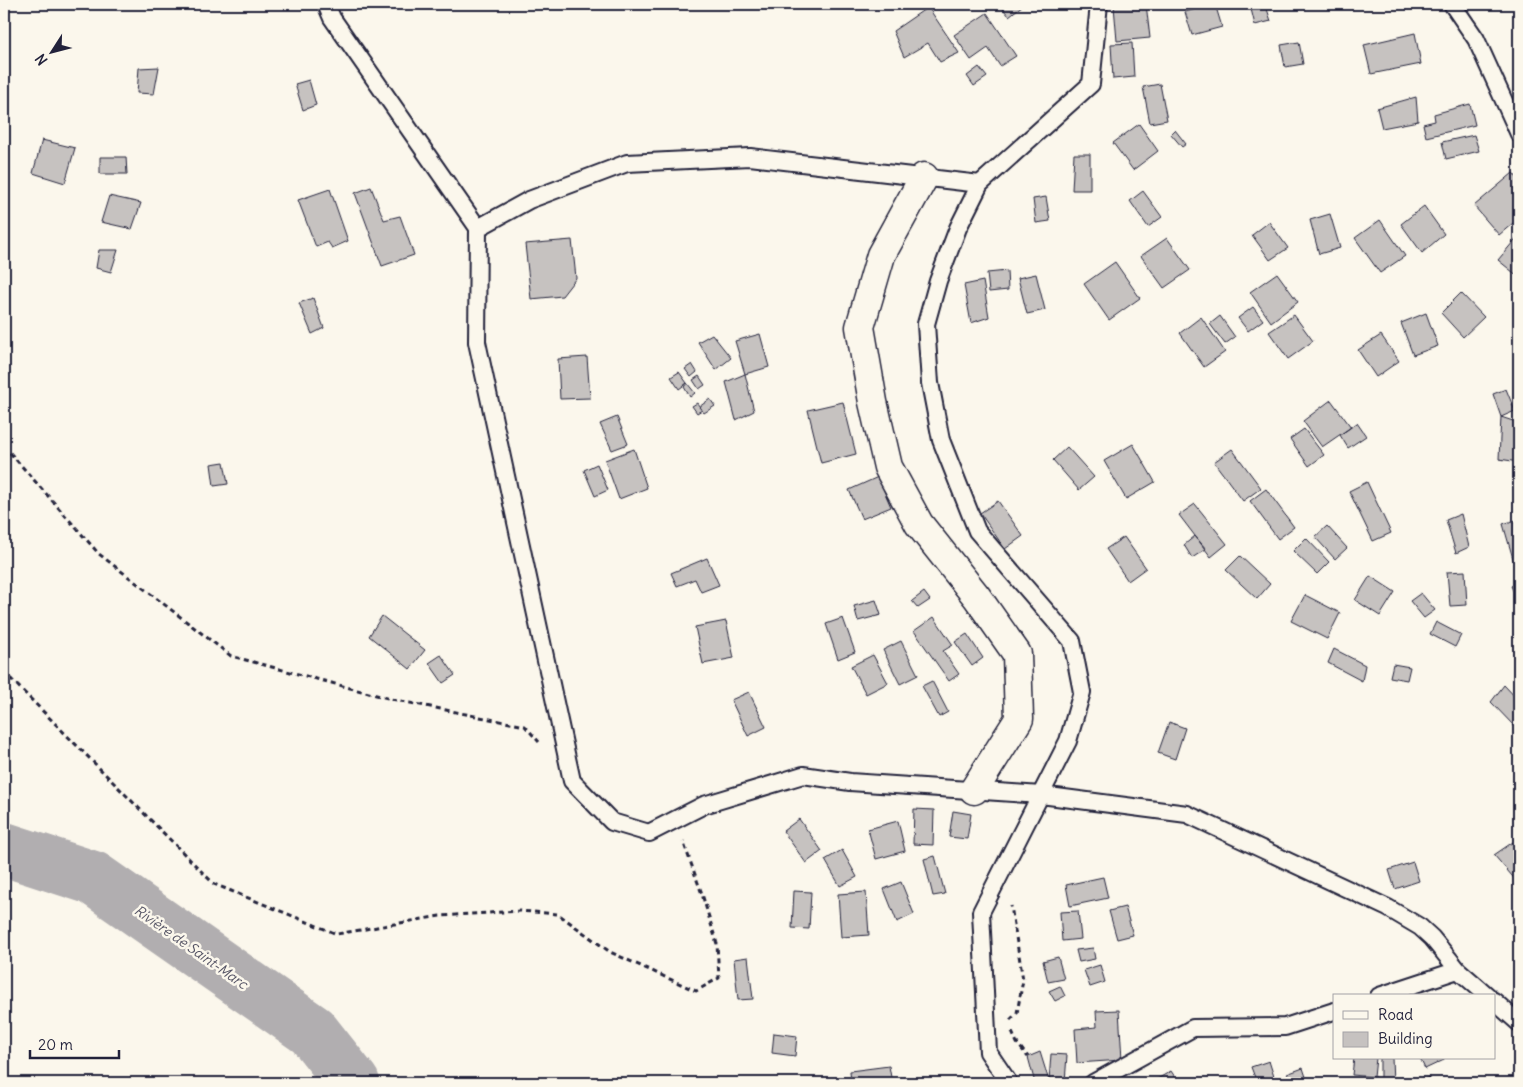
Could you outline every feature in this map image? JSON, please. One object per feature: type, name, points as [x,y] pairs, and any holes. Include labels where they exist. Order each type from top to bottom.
[{"type":"street","points":[[924,178],[881,255],[860,327],[873,402],[888,467],[919,524],[977,597],[1016,654],[1019,719],[974,790]]},
{"type":"lane","points":[[326,4],[332,18],[478,228],[477,342],[572,780],[612,822],[649,833],[704,806],[803,775],[850,782],[1041,795],[1187,814],[1388,908],[1420,927],[1432,938],[1458,970],[1486,994]]},
{"type":"lane","points":[[1009,1083],[988,1052],[981,912],[1068,741],[1082,692],[1072,641],[977,531],[941,440],[930,383],[926,324],[938,281],[958,228],[980,184],[1091,84],[1098,4]]},
{"type":"lane","points":[[1452,4],[1476,39],[1519,134]]},
{"type":"lane","points":[[478,228],[528,200],[627,163],[750,157],[980,184]]},
{"type":"lane","points":[[1385,994],[1458,970]]},
{"type":"lane","points":[[1496,1003],[1519,1022]]},
{"type":"lane","points":[[1094,1083],[1193,1028],[1285,1027],[1333,1011]]},
{"type":"path","points":[[4,446],[100,554],[231,656],[391,699],[525,726],[543,746]]},
{"type":"path","points":[[4,672],[214,884],[337,934],[440,916],[520,911],[558,914],[610,952],[696,991],[719,978],[717,944],[702,894],[675,819]]},
{"type":"path","points":[[1004,866],[1023,980],[1018,1013],[1008,1022]]},
{"type":"path","points":[[1011,1029],[1017,1043],[1028,1058]]},
{"type":"building","points":[[999,4],[1022,4],[1023,5],[1009,16]]},
{"type":"building","points":[[1146,4],[1150,38],[1117,41],[1114,6]]},
{"type":"building","points":[[1215,4],[1222,27],[1192,35],[1185,12]]},
{"type":"building","points":[[1266,6],[1271,21],[1255,25],[1251,9]]},
{"type":"building","points":[[928,7],[959,53],[940,62],[928,43],[904,57],[893,31]]},
{"type":"building","points":[[987,13],[1016,56],[1000,66],[988,48],[971,60],[954,35]]},
{"type":"building","points":[[1415,33],[1421,64],[1371,74],[1364,45]]},
{"type":"building","points":[[1299,42],[1303,64],[1285,67],[1281,45]]},
{"type":"building","points":[[1132,43],[1134,77],[1113,79],[1111,44]]},
{"type":"building","points":[[159,67],[154,94],[137,93],[139,68]]},
{"type":"building","points":[[979,67],[987,77],[974,86],[967,76]]},
{"type":"building","points":[[309,80],[316,105],[303,110],[295,84]]},
{"type":"building","points":[[1160,84],[1167,120],[1150,123],[1143,87]]},
{"type":"building","points":[[1416,97],[1418,121],[1382,128],[1377,108]]},
{"type":"building","points":[[1470,104],[1475,125],[1426,137],[1423,124],[1435,121],[1434,114]]},
{"type":"building","points":[[1139,124],[1158,151],[1133,170],[1113,143]]},
{"type":"building","points":[[1175,130],[1186,144],[1182,147],[1171,134]]},
{"type":"building","points":[[1474,135],[1479,151],[1446,159],[1442,142]]},
{"type":"building","points":[[42,140],[75,148],[65,183],[33,173]]},
{"type":"building","points":[[1074,154],[1090,154],[1090,190],[1072,190]]},
{"type":"building","points":[[100,157],[126,157],[127,174],[100,174]]},
{"type":"building","points":[[1513,173],[1519,180],[1519,218],[1499,235],[1474,206]]},
{"type":"building","points":[[371,187],[384,220],[400,216],[414,255],[382,266],[355,193]]},
{"type":"building","points":[[330,189],[348,241],[332,248],[328,242],[316,247],[298,200]]},
{"type":"building","points":[[1143,191],[1162,217],[1148,227],[1130,201]]},
{"type":"building","points":[[109,196],[141,203],[132,229],[101,222]]},
{"type":"building","points":[[1046,197],[1050,221],[1036,223],[1033,199]]},
{"type":"building","points":[[1424,206],[1444,234],[1422,253],[1401,224]]},
{"type":"building","points":[[1330,214],[1340,248],[1319,254],[1310,220]]},
{"type":"building","points":[[1380,220],[1405,256],[1380,273],[1355,238]]},
{"type":"building","points":[[1269,222],[1288,248],[1270,260],[1252,235]]},
{"type":"building","points":[[1519,235],[1519,277],[1498,260]]},
{"type":"building","points":[[1167,238],[1190,270],[1164,288],[1141,256]]},
{"type":"building","points":[[572,240],[576,278],[562,296],[531,299],[525,244]]},
{"type":"building","points":[[99,250],[118,250],[111,272],[96,268]]},
{"type":"building","points":[[1115,262],[1140,298],[1109,320],[1084,284]]},
{"type":"building","points":[[1007,271],[1008,290],[989,292],[987,273]]},
{"type":"building","points":[[1277,273],[1298,302],[1271,322],[1250,292]]},
{"type":"building","points":[[1036,274],[1045,310],[1027,314],[1018,278]]},
{"type":"building","points":[[983,281],[989,317],[971,323],[964,285]]},
{"type":"building","points":[[1461,293],[1484,317],[1463,337],[1441,313]]},
{"type":"building","points":[[313,298],[324,328],[312,334],[299,303]]},
{"type":"building","points":[[1253,307],[1263,320],[1248,331],[1238,318]]},
{"type":"building","points":[[1426,313],[1438,346],[1413,355],[1401,323]]},
{"type":"building","points":[[1294,315],[1313,341],[1288,359],[1269,332]]},
{"type":"building","points":[[1220,316],[1235,337],[1225,344],[1210,324]]},
{"type":"building","points":[[1201,317],[1225,352],[1204,367],[1180,333]]},
{"type":"building","points":[[712,334],[731,358],[716,370],[698,342]]},
{"type":"building","points":[[760,334],[769,367],[745,374],[735,341]]},
{"type":"building","points":[[1381,335],[1399,361],[1376,377],[1358,350]]},
{"type":"building","points":[[587,357],[590,398],[560,399],[558,359]]},
{"type":"building","points":[[692,364],[697,372],[691,377],[685,369]]},
{"type":"building","points":[[679,372],[687,383],[679,389],[671,377]]},
{"type":"building","points":[[745,374],[754,411],[736,420],[726,382]]},
{"type":"building","points":[[699,376],[705,385],[699,389],[693,380]]},
{"type":"building","points":[[687,383],[695,393],[690,397],[684,387]]},
{"type":"building","points":[[1506,389],[1515,411],[1501,417],[1493,394]]},
{"type":"building","points":[[710,399],[715,406],[704,413],[699,407]]},
{"type":"building","points":[[1331,400],[1351,427],[1322,447],[1303,421]]},
{"type":"building","points":[[843,402],[856,454],[821,463],[808,410]]},
{"type":"building","points":[[697,403],[702,410],[697,413],[692,406]]},
{"type":"building","points":[[617,417],[628,444],[612,450],[600,424]]},
{"type":"building","points":[[1501,417],[1519,423],[1519,462],[1499,459]]},
{"type":"building","points":[[1357,423],[1366,436],[1348,448],[1340,435]]},
{"type":"building","points":[[1304,429],[1324,455],[1309,466],[1290,439]]},
{"type":"building","points":[[1133,444],[1155,482],[1126,499],[1104,461]]},
{"type":"building","points":[[1067,447],[1094,477],[1079,490],[1053,460]]},
{"type":"building","points":[[634,449],[647,488],[619,499],[605,460]]},
{"type":"building","points":[[1232,449],[1261,488],[1243,501],[1214,462]]},
{"type":"building","points":[[224,462],[228,484],[214,486],[211,464]]},
{"type":"building","points":[[597,464],[608,490],[595,496],[584,470]]},
{"type":"building","points":[[878,477],[891,507],[862,519],[849,490]]},
{"type":"building","points":[[1367,482],[1391,533],[1373,541],[1349,491]]},
{"type":"building","points":[[1266,489],[1294,527],[1278,539],[1250,501]]},
{"type":"building","points":[[998,501],[1023,536],[1005,549],[980,513]]},
{"type":"building","points":[[1195,504],[1227,544],[1211,557],[1179,515]]},
{"type":"building","points":[[1461,514],[1469,547],[1456,553],[1446,520]]},
{"type":"building","points":[[1519,519],[1519,561],[1514,562],[1503,524]]},
{"type":"building","points":[[1327,526],[1347,548],[1335,559],[1315,537]]},
{"type":"building","points":[[1195,536],[1206,549],[1192,558],[1184,545]]},
{"type":"building","points":[[1124,537],[1146,568],[1128,581],[1106,549]]},
{"type":"building","points":[[1306,538],[1329,562],[1317,574],[1293,551]]},
{"type":"building","points":[[1240,556],[1270,584],[1257,599],[1226,570]]},
{"type":"building","points":[[707,558],[719,585],[701,592],[695,579],[677,586],[671,573]]},
{"type":"building","points":[[1465,571],[1467,605],[1450,606],[1447,572]]},
{"type":"building","points":[[1370,576],[1395,592],[1380,616],[1355,600]]},
{"type":"building","points":[[1519,583],[1519,603],[1511,586]]},
{"type":"building","points":[[924,592],[930,600],[918,608],[912,601]]},
{"type":"building","points":[[1421,593],[1435,610],[1424,618],[1410,601]]},
{"type":"building","points":[[1305,595],[1340,613],[1327,639],[1291,621]]},
{"type":"building","points":[[876,600],[881,615],[858,621],[854,606]]},
{"type":"building","points":[[382,616],[425,650],[410,669],[369,636]]},
{"type":"building","points":[[934,617],[953,645],[943,651],[959,674],[949,681],[914,631]]},
{"type":"building","points":[[843,618],[855,652],[838,659],[826,624]]},
{"type":"building","points":[[726,621],[734,658],[703,664],[695,627]]},
{"type":"building","points":[[1436,622],[1461,635],[1455,647],[1430,634]]},
{"type":"building","points":[[967,634],[983,658],[972,666],[955,642]]},
{"type":"building","points":[[901,641],[918,675],[900,684],[883,650]]},
{"type":"building","points":[[1334,649],[1365,665],[1362,681],[1328,663]]},
{"type":"building","points":[[441,655],[455,675],[443,683],[429,663]]},
{"type":"building","points":[[873,655],[888,683],[866,694],[851,666]]},
{"type":"building","points":[[1393,664],[1410,667],[1407,680],[1390,677]]},
{"type":"building","points":[[932,681],[948,712],[939,717],[922,686]]},
{"type":"building","points":[[1504,685],[1519,701],[1519,726],[1516,728],[1491,702]]},
{"type":"building","points":[[749,692],[766,727],[748,736],[731,700]]},
{"type":"building","points":[[1169,722],[1185,728],[1175,759],[1158,753]]},
{"type":"building","points":[[914,809],[934,810],[933,845],[913,844]]},
{"type":"building","points":[[953,811],[971,814],[967,839],[949,837]]},
{"type":"building","points":[[799,819],[822,851],[806,863],[783,831]]},
{"type":"building","points":[[898,821],[905,851],[876,859],[868,829]]},
{"type":"building","points":[[1519,838],[1519,884],[1494,855]]},
{"type":"building","points":[[842,850],[857,877],[840,886],[825,860]]},
{"type":"building","points":[[935,856],[945,894],[933,896],[924,859]]},
{"type":"building","points":[[1413,862],[1419,881],[1395,889],[1389,870]]},
{"type":"building","points":[[1103,877],[1108,898],[1070,906],[1066,885]]},
{"type":"building","points":[[901,882],[914,914],[897,922],[884,889]]},
{"type":"building","points":[[794,891],[811,892],[809,929],[792,928]]},
{"type":"building","points":[[866,892],[869,935],[841,937],[838,894]]},
{"type":"building","points":[[1125,907],[1133,935],[1117,939],[1109,911]]},
{"type":"building","points":[[1078,911],[1081,939],[1062,941],[1060,912]]},
{"type":"building","points":[[1093,948],[1095,959],[1079,962],[1076,950]]},
{"type":"building","points":[[748,957],[753,999],[738,1000],[734,959]]},
{"type":"building","points":[[1058,957],[1064,979],[1048,982],[1043,961]]},
{"type":"building","points":[[1100,965],[1105,982],[1090,987],[1084,970]]},
{"type":"building","points":[[1060,986],[1065,996],[1055,1001],[1049,991]]},
{"type":"building","points":[[1119,1010],[1122,1060],[1077,1063],[1075,1029],[1097,1027],[1096,1011]]},
{"type":"building","points":[[774,1033],[797,1036],[795,1056],[772,1053]]},
{"type":"building","points":[[1040,1052],[1049,1081],[1035,1083],[1028,1057]]},
{"type":"building","points":[[1051,1054],[1067,1055],[1065,1082],[1049,1081]]},
{"type":"building","points":[[1354,1060],[1376,1060],[1374,1077],[1352,1075]]},
{"type":"building","points":[[1380,1060],[1392,1060],[1393,1083],[1380,1083]]},
{"type":"building","points":[[1421,1060],[1444,1060],[1425,1069]]},
{"type":"building","points":[[1269,1061],[1276,1083],[1257,1083],[1251,1067]]},
{"type":"building","points":[[889,1066],[892,1083],[851,1083],[850,1071]]},
{"type":"building","points":[[1303,1068],[1308,1083],[1291,1083],[1287,1074]]},
{"type":"building","points":[[1171,1071],[1179,1083],[1156,1083],[1154,1081]]},
{"type":"building","points":[[1429,1077],[1432,1083],[1413,1083]]},
{"type":"waterway","name":"Rivière de Saint-Marc","points":[[4,849],[93,878],[312,1031],[353,1083]]}]
